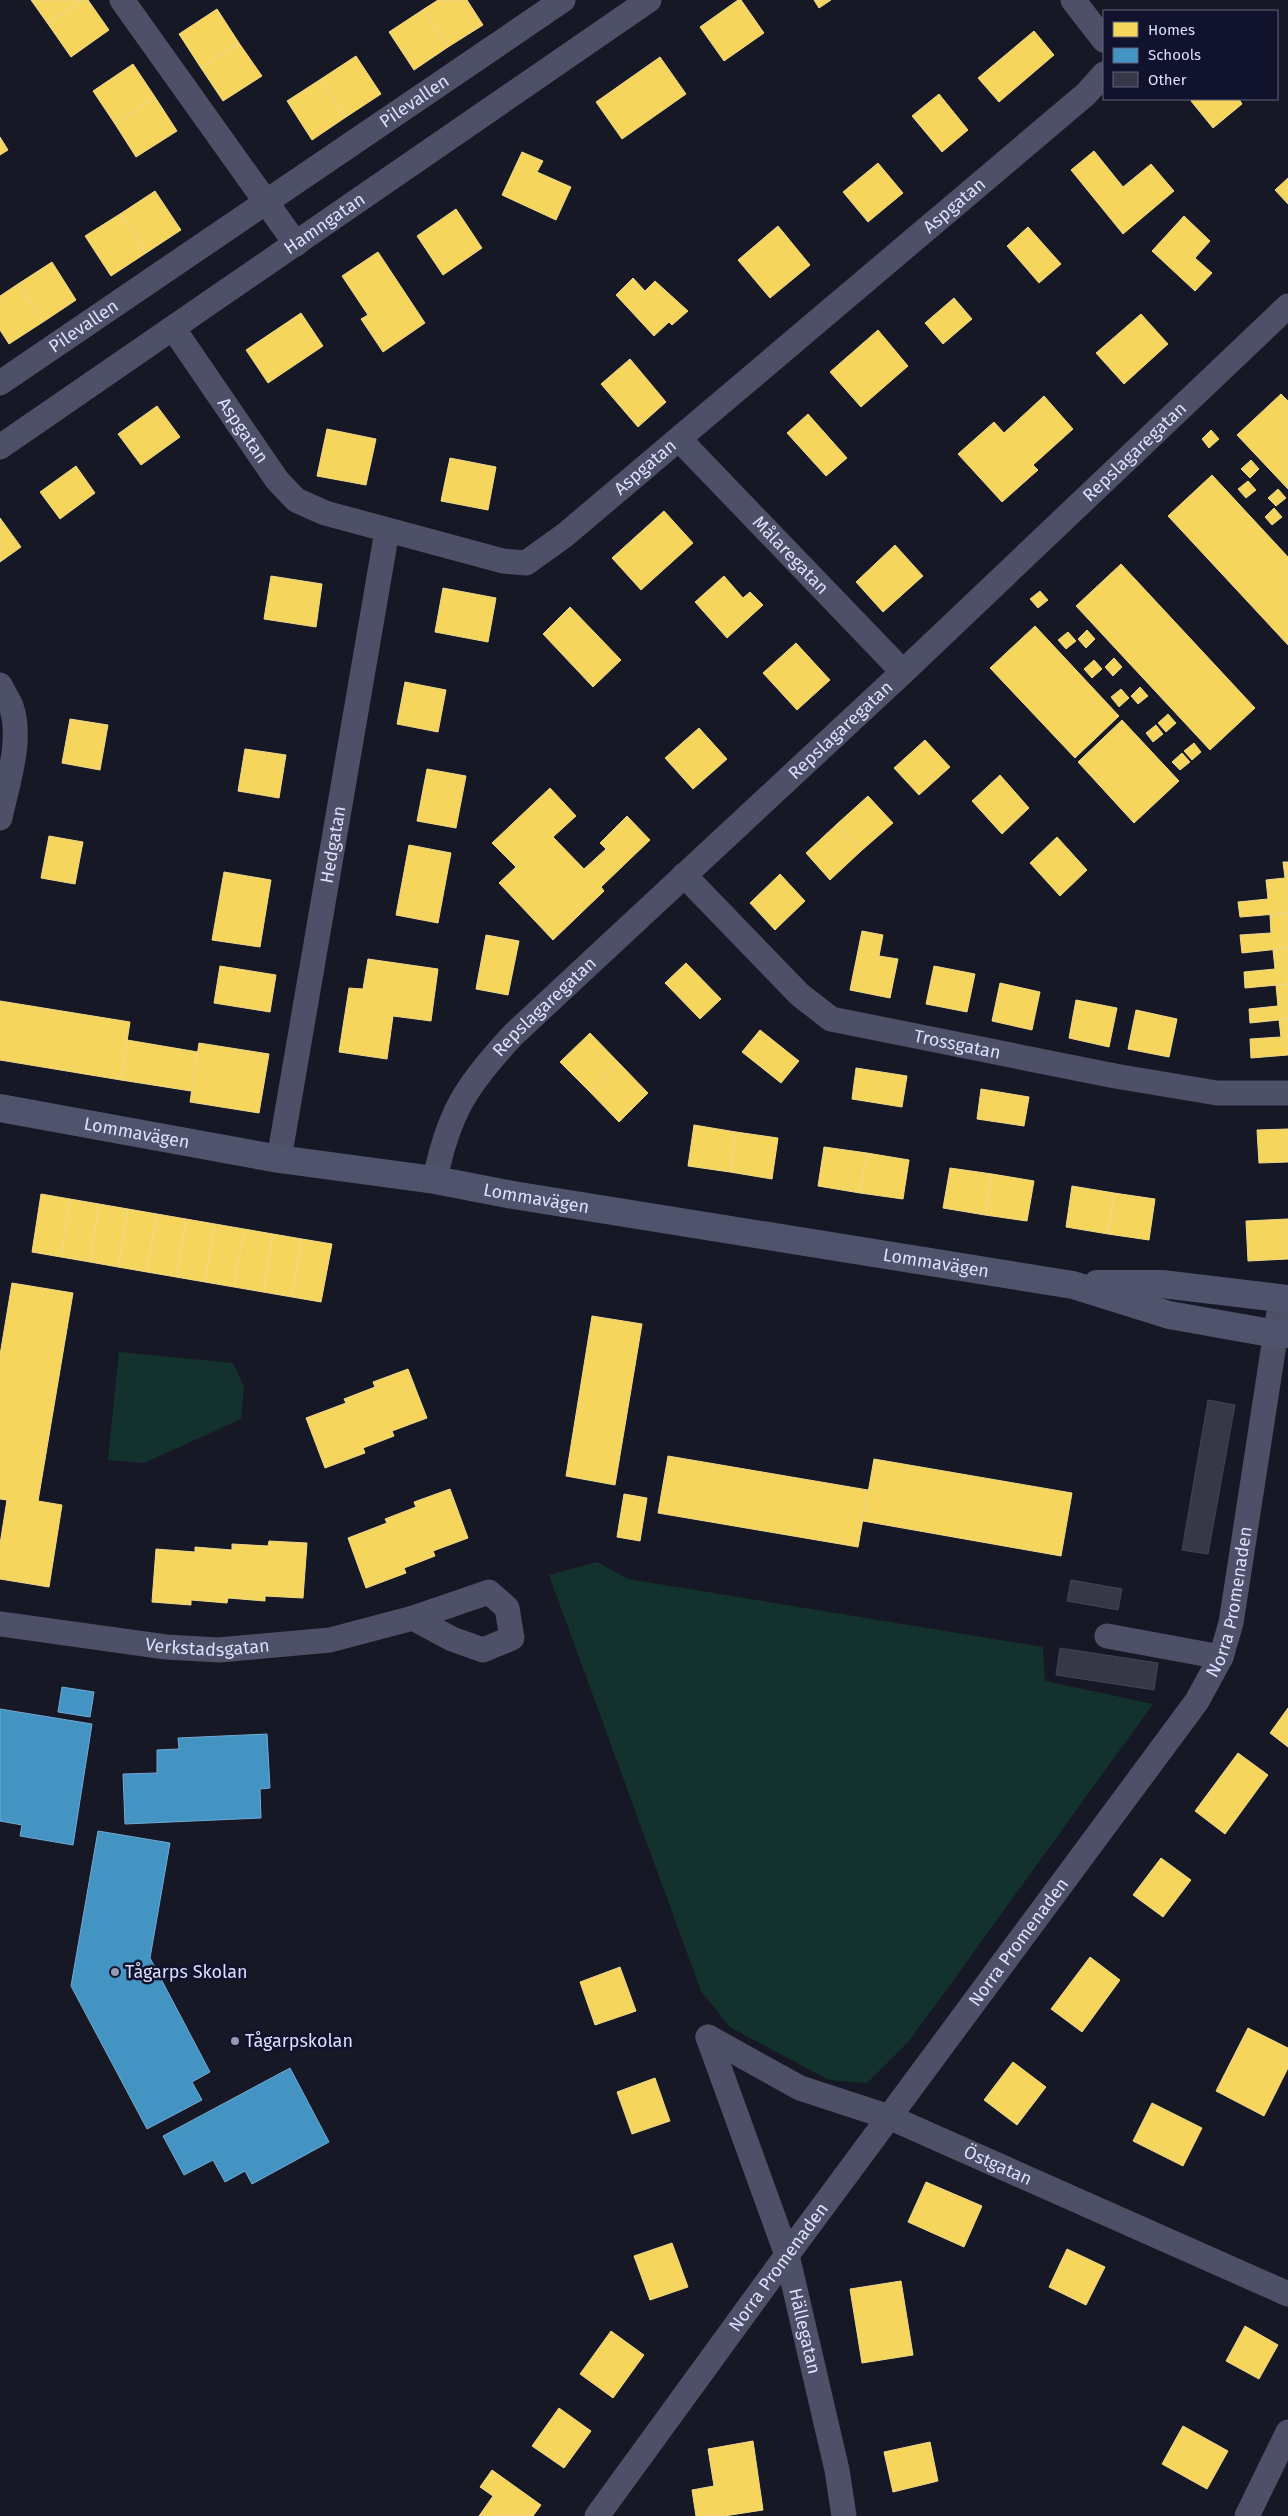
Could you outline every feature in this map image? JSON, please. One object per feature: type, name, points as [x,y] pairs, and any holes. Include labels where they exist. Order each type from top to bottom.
[{"type":"street","points":[[122,0],[296,244]]},
{"type":"street","name":"Pilevallen","points":[[0,383],[563,0]]},
{"type":"street","name":"Hamngatan","points":[[0,447],[649,0]]},
{"type":"street","points":[[1073,0],[1103,39]]},
{"type":"street","name":"Aspgatan","points":[[173,328],[277,480],[296,500],[324,514],[503,561],[526,563],[546,550],[679,439],[1086,94],[1103,75]]},
{"type":"street","name":"Repslagaregatan","points":[[435,1180],[442,1146],[457,1106],[484,1067],[514,1034],[903,672],[1288,306]]},
{"type":"street","name":"Målaregatan","points":[[679,439],[903,672]]},
{"type":"street","name":"Hedgatan","points":[[279,1159],[387,531]]},
{"type":"street","points":[[0,685],[11,707],[14,732],[12,758],[0,818]]},
{"type":"street","name":"Trossgatan","points":[[684,875],[800,995],[831,1019],[1105,1074],[1217,1093],[1288,1093]]},
{"type":"street","name":"Lommavägen","points":[[0,1108],[279,1159],[435,1180],[522,1196],[1073,1285],[1169,1315],[1282,1334]]},
{"type":"street","name":"Lommavägen","points":[[1073,1285],[1162,1284],[1285,1299]]},
{"type":"street","name":"Norra Promenaden","points":[[597,2516],[889,2116],[1197,1701],[1221,1657],[1231,1623],[1282,1334],[1285,1299]]},
{"type":"street","name":"Verkstadsgatan","points":[[0,1624],[166,1647],[219,1650],[330,1640],[413,1618]]},
{"type":"street","points":[[1106,1636],[1221,1657]]},
{"type":"street","name":"Östgatan","points":[[708,2037],[800,2088],[889,2116],[1288,2294]]},
{"type":"street","name":"Hällegatan","points":[[708,2037],[787,2255],[837,2470],[844,2516]]},
{"type":"street","points":[[1247,2516],[1288,2432]]},
{"type":"green space","points":[[119,1352],[233,1363],[244,1387],[241,1419],[144,1463],[108,1460]]},
{"type":"green space","points":[[597,1562],[628,1579],[1043,1647],[1045,1681],[1153,1704],[910,2040],[867,2083],[829,2080],[730,2027],[701,1991],[549,1575]]},
{"type":"building: Homes","points":[[31,0],[82,0],[48,24]]},
{"type":"building: Homes","points":[[82,0],[88,0],[109,30],[71,57],[48,24]]},
{"type":"building: Homes","points":[[438,0],[467,0],[483,25],[448,47],[424,9]]},
{"type":"building: Homes","points":[[738,0],[741,0],[764,33],[724,61],[700,27]]},
{"type":"building: Homes","points":[[814,0],[831,0],[819,8]]},
{"type":"building: Homes","points":[[217,9],[239,43],[201,68],[179,34]]},
{"type":"building: Homes","points":[[424,9],[448,47],[414,70],[389,32]]},
{"type":"building: Homes","points":[[1034,31],[1054,55],[999,102],[978,78]]},
{"type":"building: Homes","points":[[239,43],[262,76],[223,101],[201,68]]},
{"type":"building: Homes","points":[[356,56],[381,94],[346,117],[321,79]]},
{"type":"building: Homes","points":[[660,57],[686,94],[622,139],[596,102]]},
{"type":"building: Homes","points":[[133,64],[155,97],[115,124],[93,91]]},
{"type":"building: Homes","points":[[321,79],[346,117],[312,140],[287,101]]},
{"type":"building: Homes","points":[[939,94],[968,130],[942,152],[912,116]]},
{"type":"building: Homes","points":[[155,97],[177,131],[136,157],[115,124]]},
{"type":"building: Homes","points":[[1240,100],[1242,104],[1213,128],[1191,101]]},
{"type":"building: Homes","points":[[0,137],[8,150],[0,155]]},
{"type":"building: Homes","points":[[1094,151],[1123,187],[1151,164],[1174,191],[1123,234],[1071,170]]},
{"type":"building: Homes","points":[[522,152],[543,161],[537,172],[571,187],[556,220],[502,195]]},
{"type":"building: Homes","points":[[878,163],[903,193],[868,222],[843,192]]},
{"type":"building: Homes","points":[[1288,178],[1288,204],[1275,190]]},
{"type":"building: Homes","points":[[155,191],[181,230],[146,253],[120,214]]},
{"type":"building: Homes","points":[[456,209],[482,248],[443,275],[417,236]]},
{"type":"building: Homes","points":[[120,214],[146,253],[111,276],[85,236]]},
{"type":"building: Homes","points":[[1184,216],[1210,241],[1195,258],[1212,273],[1195,291],[1152,251]]},
{"type":"building: Homes","points":[[778,226],[810,265],[770,298],[738,260]]},
{"type":"building: Homes","points":[[1028,227],[1061,264],[1039,283],[1007,246]]},
{"type":"building: Homes","points":[[378,252],[425,323],[383,352],[361,319],[368,315],[342,276]]},
{"type":"building: Homes","points":[[52,262],[76,300],[43,322],[18,284]]},
{"type":"building: Homes","points":[[633,278],[645,291],[655,281],[688,311],[672,325],[669,322],[654,336],[616,295]]},
{"type":"building: Homes","points":[[18,284],[43,322],[9,344],[0,330],[0,296]]},
{"type":"building: Homes","points":[[954,298],[972,319],[943,344],[925,323]]},
{"type":"building: Homes","points":[[301,313],[323,346],[268,383],[246,350]]},
{"type":"building: Homes","points":[[1141,314],[1168,344],[1124,384],[1096,353]]},
{"type":"building: Homes","points":[[878,330],[908,366],[861,407],[830,372]]},
{"type":"building: Homes","points":[[630,359],[666,402],[638,427],[601,384]]},
{"type":"building: Homes","points":[[1281,394],[1288,401],[1288,489],[1237,435]]},
{"type":"building: Homes","points":[[1044,396],[1073,429],[1033,465],[1038,470],[1002,502],[958,454],[994,422],[1004,433]]},
{"type":"building: Homes","points":[[157,406],[180,437],[141,465],[118,434]]},
{"type":"building: Homes","points":[[808,414],[847,458],[826,476],[787,433]]},
{"type":"building: Homes","points":[[327,429],[376,439],[366,485],[317,476]]},
{"type":"building: Homes","points":[[1211,430],[1219,439],[1209,448],[1202,439]]},
{"type":"building: Homes","points":[[450,458],[496,467],[488,510],[441,501]]},
{"type":"building: Homes","points":[[1251,460],[1259,469],[1250,478],[1241,469]]},
{"type":"building: Homes","points":[[76,466],[95,493],[60,519],[40,492]]},
{"type":"building: Homes","points":[[1212,475],[1288,557],[1288,645],[1168,516]]},
{"type":"building: Homes","points":[[1248,481],[1256,490],[1246,498],[1238,489]]},
{"type":"building: Homes","points":[[1278,489],[1286,498],[1276,506],[1268,498]]},
{"type":"building: Homes","points":[[1274,508],[1282,517],[1272,525],[1265,517]]},
{"type":"building: Homes","points":[[664,511],[693,543],[641,590],[612,558]]},
{"type":"building: Homes","points":[[0,518],[21,547],[0,562]]},
{"type":"building: Homes","points":[[895,545],[923,576],[883,612],[856,582]]},
{"type":"building: Homes","points":[[1121,564],[1255,708],[1210,750],[1076,606]]},
{"type":"building: Homes","points":[[271,576],[322,584],[316,627],[264,619]]},
{"type":"building: Homes","points":[[724,576],[743,598],[750,592],[763,605],[727,638],[695,602]]},
{"type":"building: Homes","points":[[443,588],[496,598],[488,642],[435,632]]},
{"type":"building: Homes","points":[[1040,591],[1048,600],[1038,608],[1030,599]]},
{"type":"building: Homes","points":[[570,607],[621,660],[593,687],[543,634]]},
{"type":"building: Homes","points":[[1035,626],[1119,716],[1075,758],[990,668]]},
{"type":"building: Homes","points":[[1087,630],[1095,639],[1086,648],[1078,639]]},
{"type":"building: Homes","points":[[1068,632],[1076,641],[1066,649],[1058,640]]},
{"type":"building: Homes","points":[[796,643],[830,680],[797,710],[763,673]]},
{"type":"building: Homes","points":[[1114,658],[1122,667],[1113,676],[1105,667]]},
{"type":"building: Homes","points":[[1094,660],[1102,669],[1092,678],[1084,669]]},
{"type":"building: Homes","points":[[405,682],[446,690],[438,732],[397,724]]},
{"type":"building: Homes","points":[[1140,687],[1148,696],[1138,704],[1131,696]]},
{"type":"building: Homes","points":[[1121,689],[1129,698],[1119,707],[1111,697]]},
{"type":"building: Homes","points":[[1168,714],[1176,723],[1166,732],[1158,723]]},
{"type":"building: Homes","points":[[70,719],[108,725],[100,770],[62,763]]},
{"type":"building: Homes","points":[[1122,720],[1179,781],[1134,823],[1078,762]]},
{"type":"building: Homes","points":[[1156,725],[1163,734],[1153,742],[1146,733]]},
{"type":"building: Homes","points":[[699,728],[727,759],[693,789],[665,758]]},
{"type":"building: Homes","points":[[925,740],[950,767],[919,795],[894,768]]},
{"type":"building: Homes","points":[[1194,743],[1201,752],[1192,760],[1184,751]]},
{"type":"building: Homes","points":[[245,749],[286,755],[279,798],[238,791]]},
{"type":"building: Homes","points":[[1182,753],[1190,762],[1180,770],[1172,762]]},
{"type":"building: Homes","points":[[427,769],[466,776],[456,828],[417,821]]},
{"type":"building: Homes","points":[[1000,775],[1029,808],[1002,834],[972,801]]},
{"type":"building: Homes","points":[[550,788],[576,816],[553,837],[584,869],[606,849],[600,843],[627,816],[650,840],[601,887],[604,891],[553,940],[499,883],[516,867],[492,843]]},
{"type":"building: Homes","points":[[868,796],[893,823],[861,851],[837,824]]},
{"type":"building: Homes","points":[[837,824],[861,851],[830,880],[806,853]]},
{"type":"building: Homes","points":[[49,836],[83,842],[75,884],[41,878]]},
{"type":"building: Homes","points":[[1057,837],[1087,870],[1060,896],[1030,863]]},
{"type":"building: Homes","points":[[409,845],[451,853],[438,923],[396,915]]},
{"type":"building: Homes","points":[[1283,862],[1288,862],[1288,913],[1240,917],[1238,902],[1268,899],[1266,880],[1285,878]]},
{"type":"building: Homes","points":[[224,872],[271,880],[260,947],[212,940]]},
{"type":"building: Homes","points":[[780,874],[805,901],[775,930],[750,903]]},
{"type":"building: Homes","points":[[1288,913],[1288,948],[1242,953],[1240,935],[1271,933],[1270,915]]},
{"type":"building: Homes","points":[[862,931],[883,935],[879,956],[898,959],[890,998],[850,990]]},
{"type":"building: Homes","points":[[486,935],[519,941],[508,995],[476,989]]},
{"type":"building: Homes","points":[[1288,948],[1288,984],[1245,988],[1244,972],[1275,969],[1273,950]]},
{"type":"building: Homes","points":[[368,959],[438,969],[431,1021],[393,1016],[387,1059],[339,1052],[349,988],[363,989]]},
{"type":"building: Homes","points":[[686,963],[721,999],[700,1019],[665,983]]},
{"type":"building: Homes","points":[[220,966],[276,975],[270,1012],[214,1003]]},
{"type":"building: Homes","points":[[934,966],[975,974],[967,1012],[926,1004]]},
{"type":"building: Homes","points":[[1000,983],[1040,992],[1032,1030],[992,1021]]},
{"type":"building: Homes","points":[[1288,984],[1288,1019],[1250,1023],[1249,1009],[1278,1006],[1276,985]]},
{"type":"building: Homes","points":[[1076,1000],[1117,1008],[1109,1047],[1069,1038]]},
{"type":"building: Homes","points":[[0,1001],[130,1022],[121,1080],[0,1060]]},
{"type":"building: Homes","points":[[1136,1010],[1177,1019],[1169,1057],[1128,1049]]},
{"type":"building: Homes","points":[[1288,1019],[1288,1055],[1251,1058],[1250,1039],[1281,1037],[1279,1020]]},
{"type":"building: Homes","points":[[760,1030],[799,1061],[781,1083],[742,1052]]},
{"type":"building: Homes","points":[[590,1033],[619,1063],[590,1092],[560,1062]]},
{"type":"building: Homes","points":[[127,1040],[198,1052],[191,1091],[121,1080]]},
{"type":"building: Homes","points":[[199,1043],[269,1054],[259,1113],[190,1102]]},
{"type":"building: Homes","points":[[619,1063],[648,1093],[619,1122],[590,1092]]},
{"type":"building: Homes","points":[[856,1068],[907,1076],[902,1107],[852,1099]]},
{"type":"building: Homes","points":[[981,1089],[1029,1097],[1024,1126],[977,1119]]},
{"type":"building: Homes","points":[[694,1125],[736,1132],[730,1172],[688,1166]]},
{"type":"building: Homes","points":[[1288,1129],[1288,1162],[1259,1163],[1257,1130]]},
{"type":"building: Homes","points":[[736,1132],[778,1138],[772,1179],[730,1172]]},
{"type":"building: Homes","points":[[824,1147],[867,1153],[860,1193],[818,1186]]},
{"type":"building: Homes","points":[[867,1153],[909,1160],[903,1199],[860,1193]]},
{"type":"building: Homes","points":[[950,1168],[992,1174],[985,1215],[943,1208]]},
{"type":"building: Homes","points":[[992,1174],[1034,1181],[1027,1221],[985,1215]]},
{"type":"building: Homes","points":[[1072,1186],[1114,1193],[1108,1234],[1066,1227]]},
{"type":"building: Homes","points":[[1114,1193],[1155,1199],[1149,1240],[1108,1234]]},
{"type":"building: Homes","points":[[41,1194],[70,1199],[61,1257],[32,1252]]},
{"type":"building: Homes","points":[[70,1199],[99,1204],[90,1262],[61,1257]]},
{"type":"building: Homes","points":[[99,1204],[128,1209],[118,1267],[90,1262]]},
{"type":"building: Homes","points":[[128,1209],[157,1214],[147,1272],[118,1267]]},
{"type":"building: Homes","points":[[157,1214],[186,1219],[176,1277],[147,1272]]},
{"type":"building: Homes","points":[[186,1219],[215,1224],[205,1282],[176,1277]]},
{"type":"building: Homes","points":[[1288,1219],[1288,1259],[1248,1261],[1246,1221]]},
{"type":"building: Homes","points":[[215,1224],[244,1229],[234,1287],[205,1282]]},
{"type":"building: Homes","points":[[244,1229],[273,1234],[263,1292],[234,1287]]},
{"type":"building: Homes","points":[[273,1234],[302,1239],[292,1297],[263,1292]]},
{"type":"building: Homes","points":[[302,1239],[332,1244],[321,1302],[292,1297]]},
{"type":"building: Homes","points":[[12,1283],[73,1293],[38,1501],[62,1505],[49,1587],[0,1579],[0,1544],[7,1500],[0,1499],[0,1355]]},
{"type":"building: Homes","points":[[592,1316],[642,1324],[615,1485],[566,1476]]},
{"type":"building: Homes","points":[[408,1369],[427,1418],[392,1431],[394,1436],[363,1448],[365,1453],[325,1468],[306,1418],[346,1403],[344,1399],[375,1387],[373,1382]]},
{"type":"building: Homes","points":[[668,1456],[868,1490],[858,1547],[658,1513]]},
{"type":"building: Homes","points":[[874,1459],[1072,1493],[1061,1556],[863,1521]]},
{"type":"building: Homes","points":[[450,1489],[468,1538],[433,1551],[435,1556],[404,1568],[406,1573],[366,1588],[348,1538],[387,1523],[385,1519],[416,1507],[414,1502]]},
{"type":"building: Homes","points":[[624,1494],[647,1498],[640,1541],[617,1537]]},
{"type":"building: Homes","points":[[269,1541],[307,1543],[303,1598],[265,1596],[265,1601],[228,1598],[227,1603],[191,1600],[191,1605],[152,1602],[156,1549],[195,1552],[195,1547],[232,1550],[232,1544],[268,1546]]},
{"type":"building: Homes","points":[[1288,1708],[1288,1747],[1270,1733]]},
{"type":"building: Homes","points":[[1238,1753],[1268,1775],[1225,1834],[1195,1811]]},
{"type":"building: Homes","points":[[1161,1858],[1191,1880],[1163,1917],[1133,1895]]},
{"type":"building: Homes","points":[[1090,1957],[1120,1980],[1082,2032],[1051,2009]]},
{"type":"building: Homes","points":[[620,1967],[636,2011],[595,2025],[580,1982]]},
{"type":"building: Homes","points":[[1248,2028],[1288,2048],[1288,2068],[1264,2116],[1216,2091]]},
{"type":"building: Homes","points":[[1013,2062],[1046,2087],[1017,2125],[984,2100]]},
{"type":"building: Homes","points":[[655,2078],[670,2121],[632,2134],[617,2092]]},
{"type":"building: Homes","points":[[1152,2103],[1202,2128],[1183,2166],[1133,2141]]},
{"type":"building: Homes","points":[[926,2182],[982,2206],[964,2247],[908,2222]]},
{"type":"building: Homes","points":[[672,2243],[688,2287],[650,2300],[634,2256]]},
{"type":"building: Homes","points":[[1067,2249],[1105,2267],[1086,2305],[1049,2287]]},
{"type":"building: Homes","points":[[901,2281],[913,2355],[862,2363],[850,2289]]},
{"type":"building: Homes","points":[[1245,2326],[1278,2345],[1259,2379],[1226,2361]]},
{"type":"building: Homes","points":[[611,2331],[644,2355],[613,2398],[580,2374]]},
{"type":"building: Homes","points":[[559,2408],[591,2431],[564,2468],[532,2446]]},
{"type":"building: Homes","points":[[1183,2426],[1228,2451],[1207,2489],[1162,2464]]},
{"type":"building: Homes","points":[[753,2441],[763,2510],[724,2516],[696,2516],[692,2490],[714,2486],[708,2449]]},
{"type":"building: Homes","points":[[930,2442],[938,2481],[893,2492],[884,2452]]},
{"type":"building: Homes","points":[[492,2470],[541,2505],[533,2516],[479,2516],[493,2496],[480,2487]]},
{"type":"building: Schools","points":[[62,1687],[94,1692],[90,1717],[58,1712]]},
{"type":"building: Schools","points":[[0,1709],[92,1724],[73,1845],[20,1836],[22,1825],[0,1821]]},
{"type":"building: Schools","points":[[267,1734],[270,1788],[260,1789],[261,1818],[125,1824],[123,1774],[157,1773],[157,1750],[179,1749],[178,1738]]},
{"type":"building: Schools","name":"Tågarps Skolan","points":[[98,1831],[170,1843],[150,1958],[210,2072],[192,2082],[202,2100],[147,2129],[71,1986]]},
{"type":"building: Schools","points":[[290,2068],[329,2142],[252,2184],[245,2171],[225,2182],[213,2160],[184,2175],[163,2136]]},
{"type":"building: Other","points":[[1208,1400],[1235,1405],[1208,1554],[1182,1550]]},
{"type":"building: Other","points":[[1071,1580],[1122,1589],[1118,1610],[1067,1601]]},
{"type":"building: Other","points":[[1060,1648],[1158,1663],[1154,1690],[1056,1675]]},
{"type":"place","name":"Tågarps Skolan","points":[[115,1972]]},
{"type":"place","name":"Tågarpskolan","points":[[235,2041]]}]
